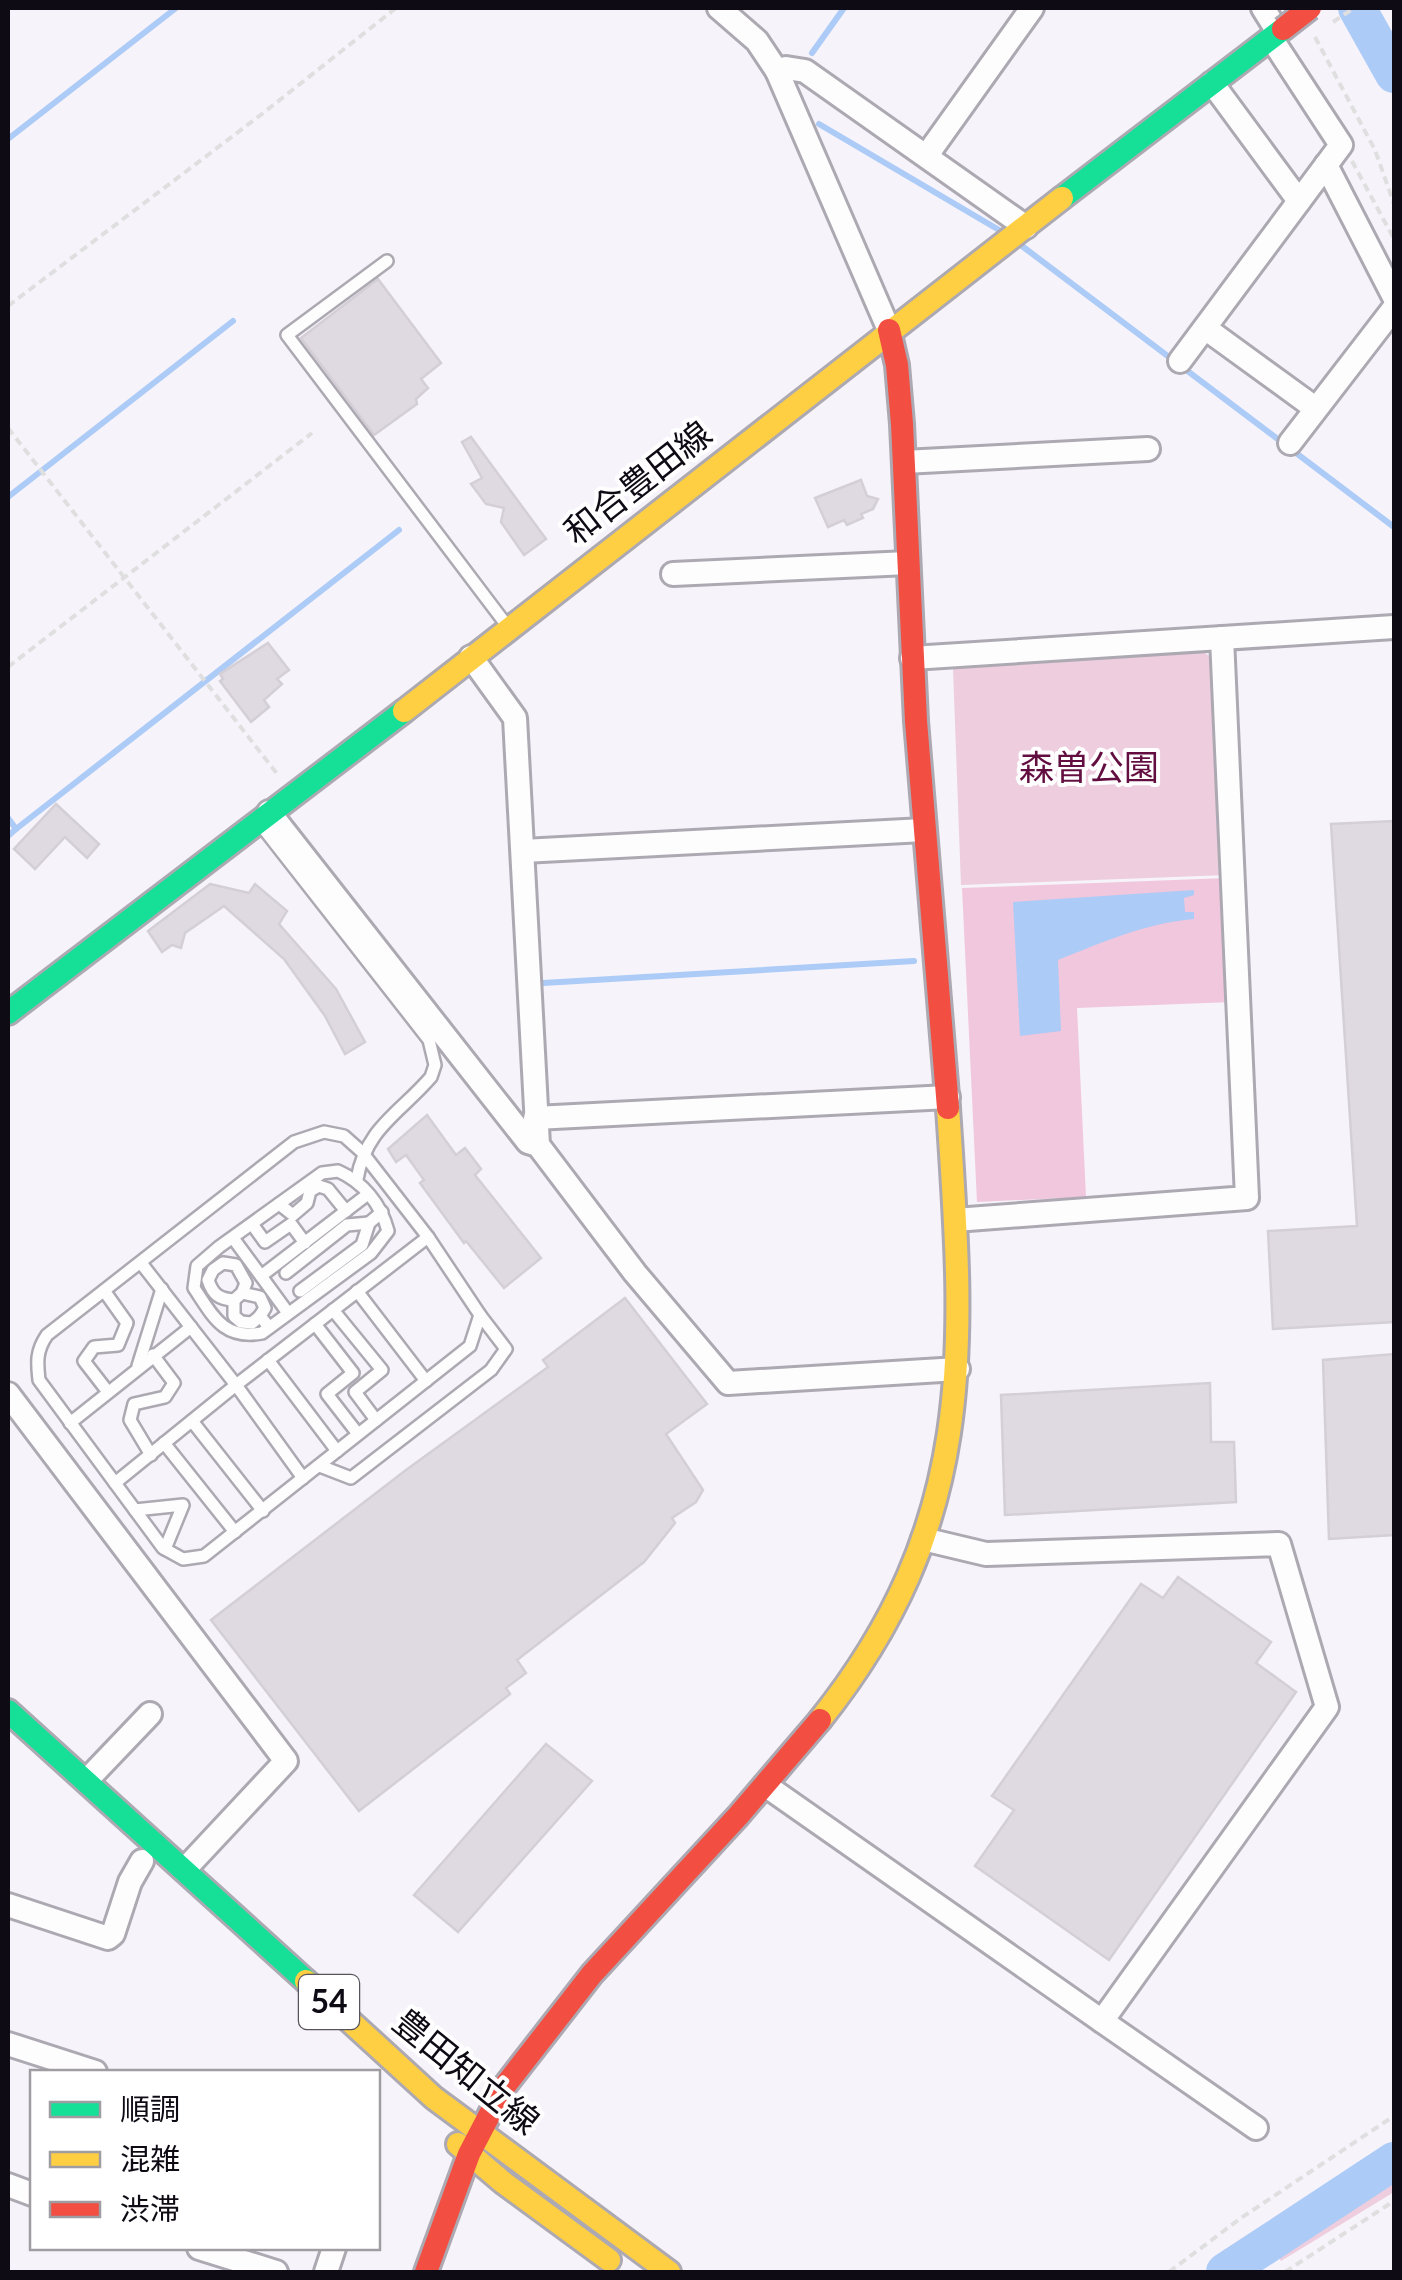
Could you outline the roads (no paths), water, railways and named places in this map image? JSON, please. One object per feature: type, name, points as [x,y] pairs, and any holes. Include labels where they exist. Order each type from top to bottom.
[{"type":"main road","name":"和合豊田線","points":[[8,1013],[889,330],[1277,33],[1309,15]]},
{"type":"main road","points":[[426,2272],[473,2143],[503,2090],[547,2028],[611,1951],[819,1723],[874,1643],[923,1539],[950,1440],[958,1369],[955,1220],[912,658],[896,352],[889,330]]},
{"type":"main road","name":"豊田知立線","points":[[8,1711],[434,2098],[540,2211],[627,2272]]},
{"type":"main road","name":"豊田知立線","points":[[8,1740],[373,2070]]},
{"type":"main road","name":"豊田知立線","points":[[380,2076],[473,2143],[669,2272]]},
{"type":"street","points":[[719,8],[757,41],[777,71],[889,330]]},
{"type":"street","points":[[927,155],[1032,8]]},
{"type":"street","points":[[1180,361],[1341,145],[1262,8]]},
{"type":"street","points":[[777,71],[805,71],[1026,227]]},
{"type":"street","points":[[1212,84],[1299,201]]},
{"type":"street","points":[[1326,165],[1394,297]]},
{"type":"street","points":[[1290,443],[1394,308]]},
{"type":"street","points":[[1205,328],[1315,408]]},
{"type":"street","points":[[904,462],[1148,450]]},
{"type":"street","points":[[673,574],[908,563]]},
{"type":"street","points":[[912,658],[1394,628]]},
{"type":"street","points":[[955,1220],[1248,1198],[1222,638]]},
{"type":"street","points":[[471,657],[515,718],[538,1145],[634,1273],[728,1383],[958,1369]]},
{"type":"street","points":[[263,816],[528,1142],[538,1145]]},
{"type":"street","points":[[524,850],[924,830]]},
{"type":"street","points":[[536,1118],[948,1097]]},
{"type":"street","points":[[8,1394],[286,1761],[185,1870]]},
{"type":"street","points":[[923,1539],[986,1554],[1279,1544],[1327,1707],[1102,2021]]},
{"type":"street","points":[[86,1781],[150,1714]]},
{"type":"street","points":[[766,1785],[1256,2128]]},
{"type":"street","points":[[8,1905],[108,1938],[142,1862]]},
{"type":"street","points":[[8,2044],[89,2070]]},
{"type":"street","points":[[205,2250],[276,2272]]},
{"type":"lane","points":[[386,261],[287,334],[508,627]]},
{"type":"lane","points":[[263,816],[429,1040],[434,1065],[431,1077],[373,1136],[362,1152],[356,1179]]},
{"type":"lane","points":[[320,1466],[351,1478],[491,1370],[506,1349],[428,1237],[362,1152],[344,1136],[324,1132],[294,1142],[47,1335],[39,1347],[36,1361],[40,1380],[165,1549],[182,1559],[204,1556],[470,1346],[480,1315]]},
{"type":"lane","points":[[303,1296],[371,1253],[388,1231],[382,1212],[356,1179],[338,1171],[322,1173],[198,1266],[194,1288],[207,1296],[221,1299],[238,1296],[260,1297],[265,1308],[252,1323],[241,1322],[232,1308],[238,1296],[246,1283],[236,1265],[223,1263],[213,1270],[207,1296],[226,1330],[245,1336],[262,1332],[288,1313],[303,1296],[362,1245],[369,1223],[382,1212]]},
{"type":"lane","points":[[279,1204],[293,1214],[307,1203],[310,1191],[318,1186],[328,1190],[346,1212]]},
{"type":"lane","points":[[282,1268],[305,1243],[368,1194]]},
{"type":"lane","points":[[262,1276],[282,1268],[347,1225],[369,1223]]},
{"type":"lane","points":[[252,1224],[265,1242],[291,1224],[305,1243]]},
{"type":"lane","points":[[115,1484],[236,1384],[428,1237]]},
{"type":"lane","points":[[233,1238],[288,1313]]},
{"type":"lane","points":[[141,1263],[304,1478]]},
{"type":"lane","points":[[282,1268],[303,1296]]},
{"type":"lane","points":[[137,1367],[162,1289]]},
{"type":"lane","points":[[358,1291],[426,1381]]},
{"type":"lane","points":[[104,1292],[127,1322],[118,1345],[94,1347],[84,1361],[108,1392]]},
{"type":"lane","points":[[333,1310],[382,1370],[354,1392],[376,1420]]},
{"type":"lane","points":[[260,1316],[269,1327]]},
{"type":"lane","points":[[315,1324],[353,1373],[327,1394],[358,1434]]},
{"type":"lane","points":[[70,1423],[191,1327]]},
{"type":"lane","points":[[151,1454],[130,1420],[134,1404],[165,1397],[174,1383],[153,1355]]},
{"type":"lane","points":[[268,1360],[338,1451]]},
{"type":"lane","points":[[192,1421],[262,1511]]},
{"type":"lane","points":[[164,1444],[235,1532]]},
{"type":"lane","points":[[135,1510],[183,1505],[165,1549]]},
{"type":"water","points":[[1194,890],[1194,895],[1184,898],[1185,912],[1194,912],[1194,919],[1142,929],[1058,960],[1061,1031],[1020,1036],[1013,902]]},
{"type":"waterway","points":[[8,139],[176,8]]},
{"type":"waterway","points":[[812,53],[844,8]]},
{"type":"waterway","points":[[1357,8],[1394,74]]},
{"type":"waterway","points":[[819,124],[999,230]]},
{"type":"waterway","points":[[1018,243],[1394,527]]},
{"type":"waterway","points":[[8,497],[233,321]]},
{"type":"waterway","points":[[16,829],[399,530]]},
{"type":"waterway","points":[[8,818],[16,829],[8,836]]},
{"type":"waterway","points":[[543,983],[914,961]]},
{"type":"waterway","points":[[1225,2272],[1394,2161]]},
{"type":"park label","name":"森曽公園","points":[[1089,768]]}]
